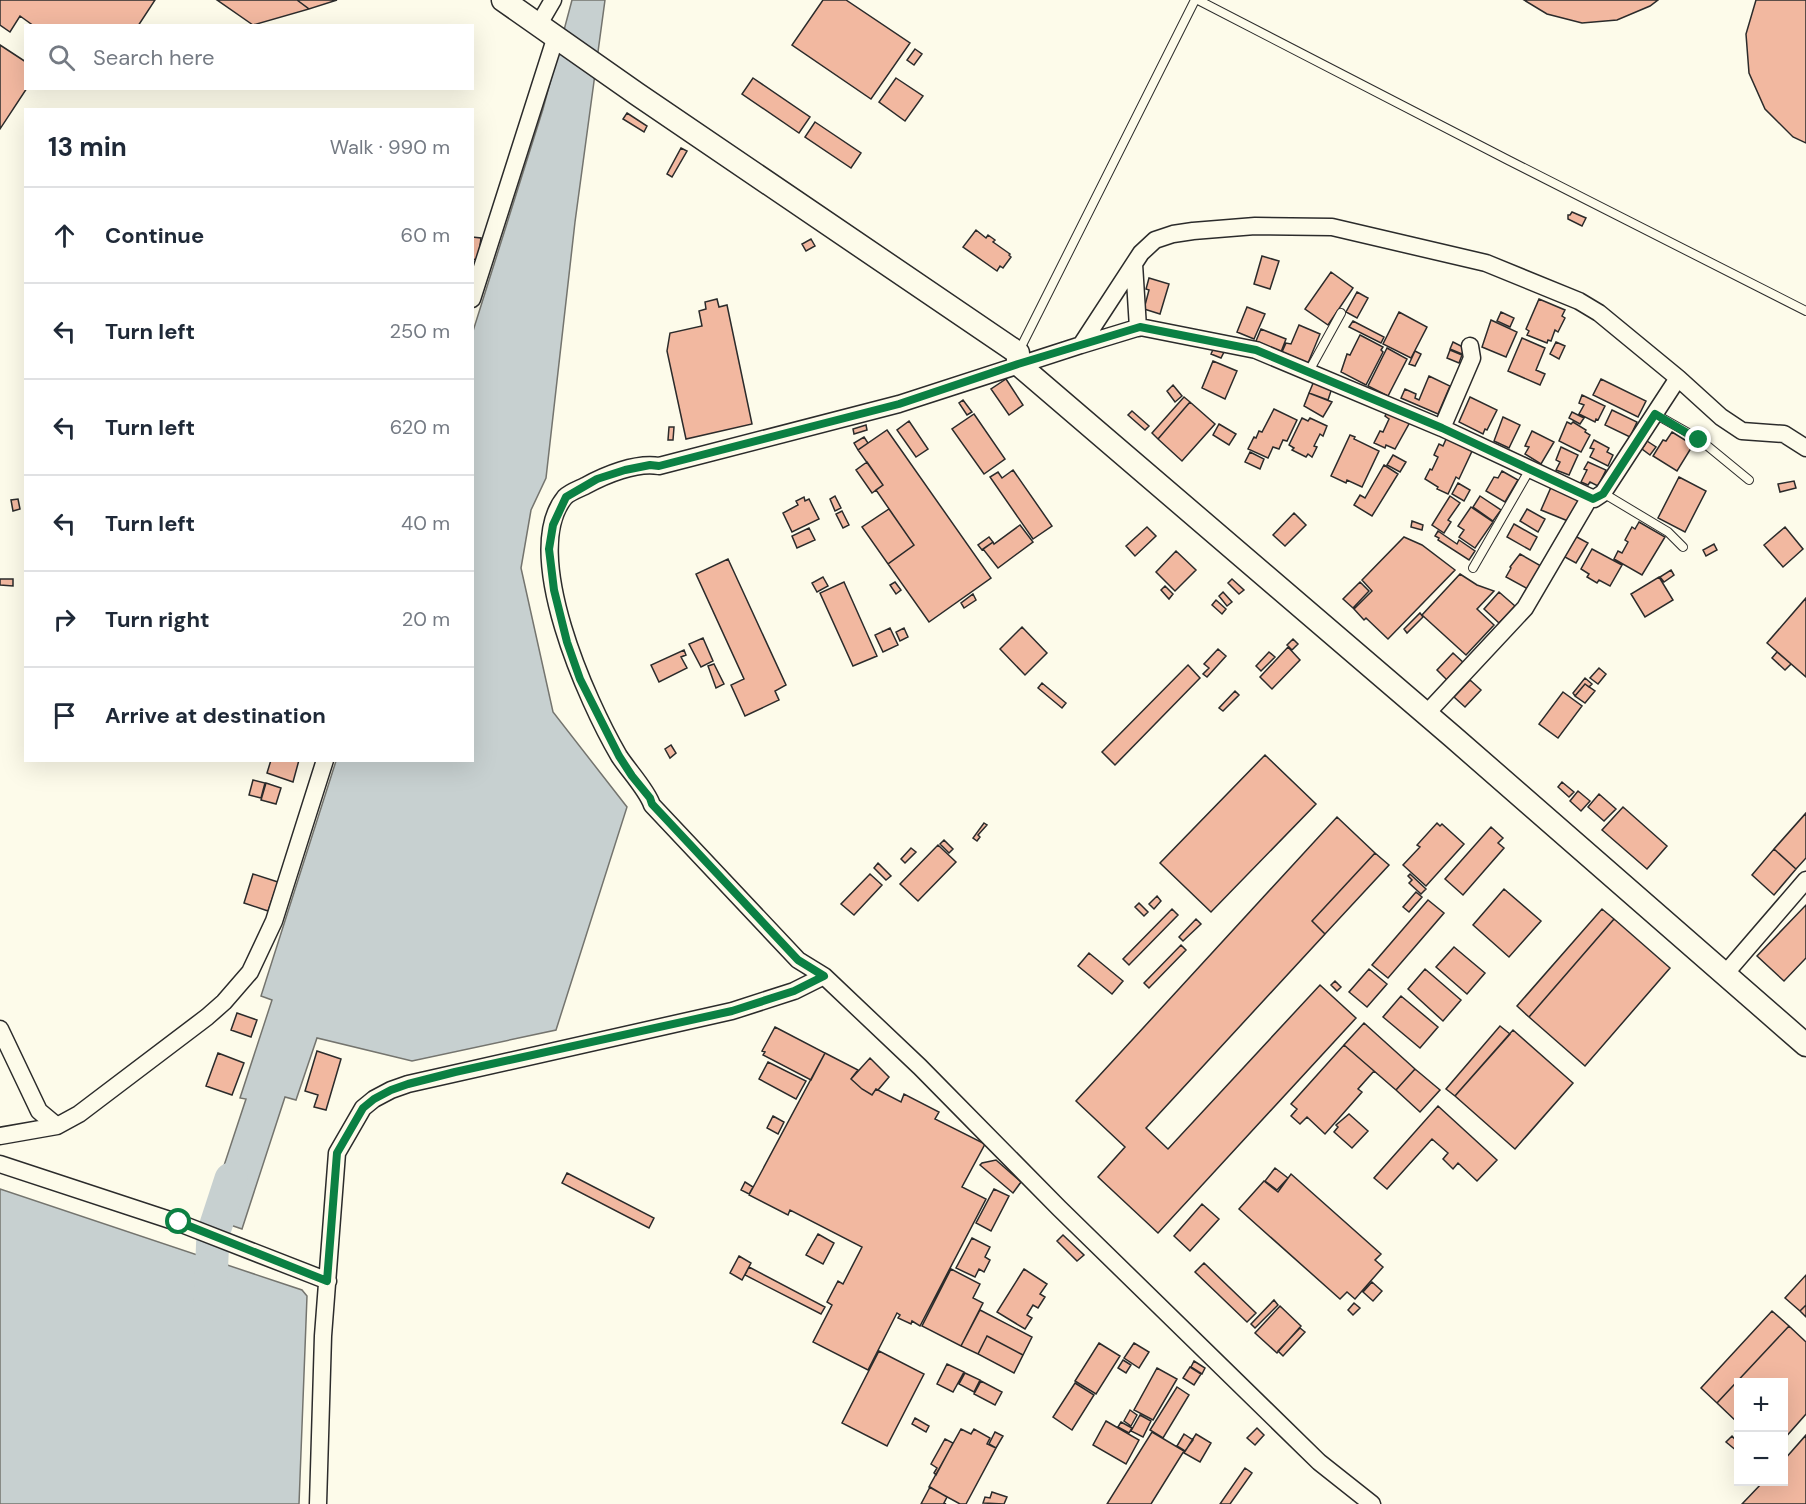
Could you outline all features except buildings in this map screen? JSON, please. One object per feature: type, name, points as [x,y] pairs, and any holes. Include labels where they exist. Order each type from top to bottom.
[{"type":"street","points":[[503,0],[1018,358],[1806,1045]]},
{"type":"street","points":[[474,292],[551,33],[553,0]]},
{"type":"street","points":[[1081,345],[1141,253],[1155,240],[1193,231],[1256,226],[1332,228],[1486,262],[1580,301],[1599,313],[1721,417],[1742,431],[1784,434],[1806,448]]},
{"type":"street","points":[[1134,264],[1138,328]]},
{"type":"street","points":[[1372,1504],[1311,1454],[1059,1208],[920,1067],[824,976],[798,960],[652,804],[619,756],[580,679],[567,642],[554,590],[549,549],[553,525],[566,497],[597,479],[625,470],[670,464],[899,404],[1018,358],[1081,345],[1138,328],[1256,350],[1596,495]]},
{"type":"street","points":[[1442,428],[1472,358],[1470,346]]},
{"type":"street","points":[[1426,714],[1525,608],[1596,495],[1655,414],[1678,378]]},
{"type":"street","points":[[0,1136],[57,1126],[79,1114],[207,1017],[224,1002],[250,972],[274,921],[323,762]]},
{"type":"street","points":[[1725,974],[1806,880]]},
{"type":"street","points":[[318,1504],[323,1336],[337,1153],[363,1108],[374,1099],[408,1084],[732,1011],[794,991],[824,976]]},
{"type":"street","points":[[0,1029],[39,1111],[57,1126]]},
{"type":"street","points":[[0,1164],[179,1222],[327,1281]]},
{"type":"lane","points":[[1018,358],[1196,0],[1806,310]]},
{"type":"lane","points":[[1308,371],[1341,313]]},
{"type":"lane","points":[[1655,414],[1699,440],[1749,480]]},
{"type":"lane","points":[[1473,568],[1530,468]]},
{"type":"lane","points":[[1596,495],[1668,532],[1683,547]]},
{"type":"shaded area","points":[[572,0],[605,0],[575,222],[546,478],[531,510],[521,568],[553,712],[627,807],[556,1030],[412,1061],[317,1038],[296,1100],[285,1097],[242,1229],[207,1217],[246,1099],[240,1098],[272,1000],[261,996],[336,762],[474,762],[474,328],[543,109]]},
{"type":"shaded area","points":[[0,1189],[302,1290],[307,1296],[299,1504],[0,1504]]},
{"type":"waterway","points":[[210,1304],[213,1234],[231,1179]]},
{"type":"route","points":[[179,1222],[327,1281],[337,1153],[363,1108],[374,1099],[408,1084],[455,1072],[732,1011],[794,991],[824,976],[798,960],[652,804],[604,730],[580,679],[567,642],[554,590],[549,549],[553,525],[566,497],[597,479],[625,470],[650,465],[659,466],[899,404],[1018,364],[1140,327],[1256,350],[1442,428],[1593,499],[1603,494],[1655,414],[1699,440]]}]
